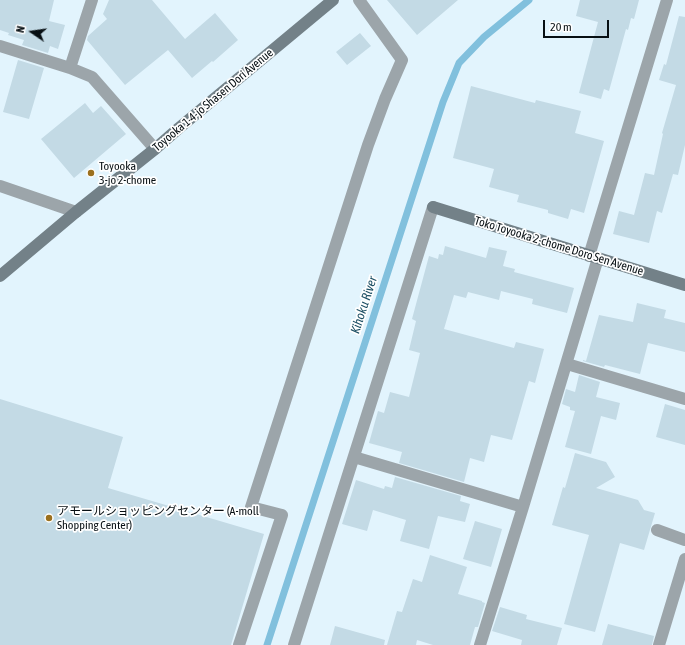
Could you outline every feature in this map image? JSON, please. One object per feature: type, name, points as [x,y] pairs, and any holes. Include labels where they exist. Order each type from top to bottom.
[{"type":"street","points":[[70,68],[92,0]]},
{"type":"street","name":"Toyooka 1-4-jo Shasen Dori Avenue","points":[[0,276],[333,0]]},
{"type":"street","points":[[240,645],[282,515],[251,507],[368,145],[385,99],[402,60],[359,0]]},
{"type":"street","points":[[480,645],[567,364],[594,257],[667,0]]},
{"type":"street","points":[[0,46],[70,68],[92,77],[155,149]]},
{"type":"street","points":[[0,186],[76,212]]},
{"type":"street","name":"Toko Toyooka 2-chome Doro Sen Avenue","points":[[354,457],[433,208],[685,285]]},
{"type":"street","points":[[567,364],[685,398]]},
{"type":"street","points":[[294,645],[354,457],[523,507]]},
{"type":"street","points":[[657,530],[685,540]]},
{"type":"street","points":[[658,645],[685,559]]},
{"type":"building","points":[[0,0],[54,0],[49,21],[65,25],[58,49],[50,46],[48,53],[22,45],[24,40],[8,35],[9,33],[0,30]]},
{"type":"building","points":[[109,0],[152,0],[185,39],[215,13],[238,40],[192,78],[168,50],[125,85],[87,40],[88,36],[107,19],[103,14]]},
{"type":"building","points":[[387,0],[458,0],[417,35]]},
{"type":"building","points":[[580,0],[639,0],[634,19],[631,18],[628,30],[626,29],[609,91],[604,89],[601,99],[579,93],[598,22],[576,16]]},
{"type":"building","points":[[679,16],[685,17],[685,145],[678,175],[673,174],[662,213],[657,211],[649,243],[613,234],[619,211],[634,215],[645,173],[654,175],[662,133],[676,85],[659,80],[664,64],[666,65]]},
{"type":"building","points":[[360,33],[371,46],[347,65],[336,52]]},
{"type":"building","points":[[18,60],[44,68],[29,119],[3,112]]},
{"type":"building","points":[[471,86],[535,103],[536,100],[581,111],[575,133],[604,141],[584,213],[571,209],[568,219],[548,213],[548,210],[517,202],[519,195],[489,187],[494,169],[453,158]]},
{"type":"building","points":[[85,103],[93,113],[101,106],[126,134],[74,178],[41,139]]},
{"type":"building","points":[[445,246],[486,258],[489,247],[507,251],[503,266],[515,269],[514,272],[574,288],[567,313],[532,304],[533,299],[501,291],[499,300],[468,292],[466,298],[454,295],[444,329],[514,348],[516,342],[544,349],[535,383],[529,381],[512,440],[491,435],[484,462],[470,458],[464,482],[399,463],[402,452],[369,443],[378,411],[384,413],[390,392],[409,397],[420,353],[409,350],[416,321],[412,319],[429,256],[438,259],[439,254],[443,255]]},
{"type":"building","points":[[637,303],[666,310],[664,318],[685,323],[685,352],[648,343],[640,374],[583,361],[586,361],[599,315],[633,322]]},
{"type":"building","points":[[579,375],[600,382],[596,397],[620,403],[616,420],[601,416],[591,454],[565,447],[575,411],[570,410],[570,407],[562,404],[566,389],[575,392]]},
{"type":"building","points":[[0,399],[123,437],[108,488],[264,534],[231,645],[0,645]]},
{"type":"building","points":[[665,404],[685,410],[685,445],[656,437]]},
{"type":"building","points":[[575,453],[606,462],[615,477],[596,488],[638,500],[644,510],[655,513],[644,550],[620,543],[595,632],[564,624],[589,535],[552,525]]},
{"type":"building","points":[[395,477],[461,496],[460,501],[470,504],[465,522],[438,516],[429,549],[400,541],[406,520],[373,510],[367,531],[342,524],[356,480],[384,489],[385,486],[392,488]]},
{"type":"building","points":[[475,521],[502,529],[491,567],[463,559]]},
{"type":"building","points":[[430,555],[467,567],[458,594],[485,603],[478,627],[475,627],[470,645],[433,645],[417,640],[416,645],[387,645],[397,611],[402,612],[413,579],[422,582]]},
{"type":"building","points":[[500,607],[527,615],[526,619],[562,628],[557,645],[521,645],[522,640],[492,631]]},
{"type":"building","points":[[608,624],[654,636],[652,645],[602,645]]},
{"type":"building","points":[[335,626],[385,640],[384,645],[330,645]]},
{"type":"waterway","name":"Kihoku River","points":[[267,645],[443,102],[459,63],[484,37],[529,0]]},
{"type":"place","name":"Toyooka 3-jo 2-chome","points":[[91,173]]},
{"type":"place","name":"アモールショッピングセンター (A-moll Shopping Center)","points":[[49,518]]}]
